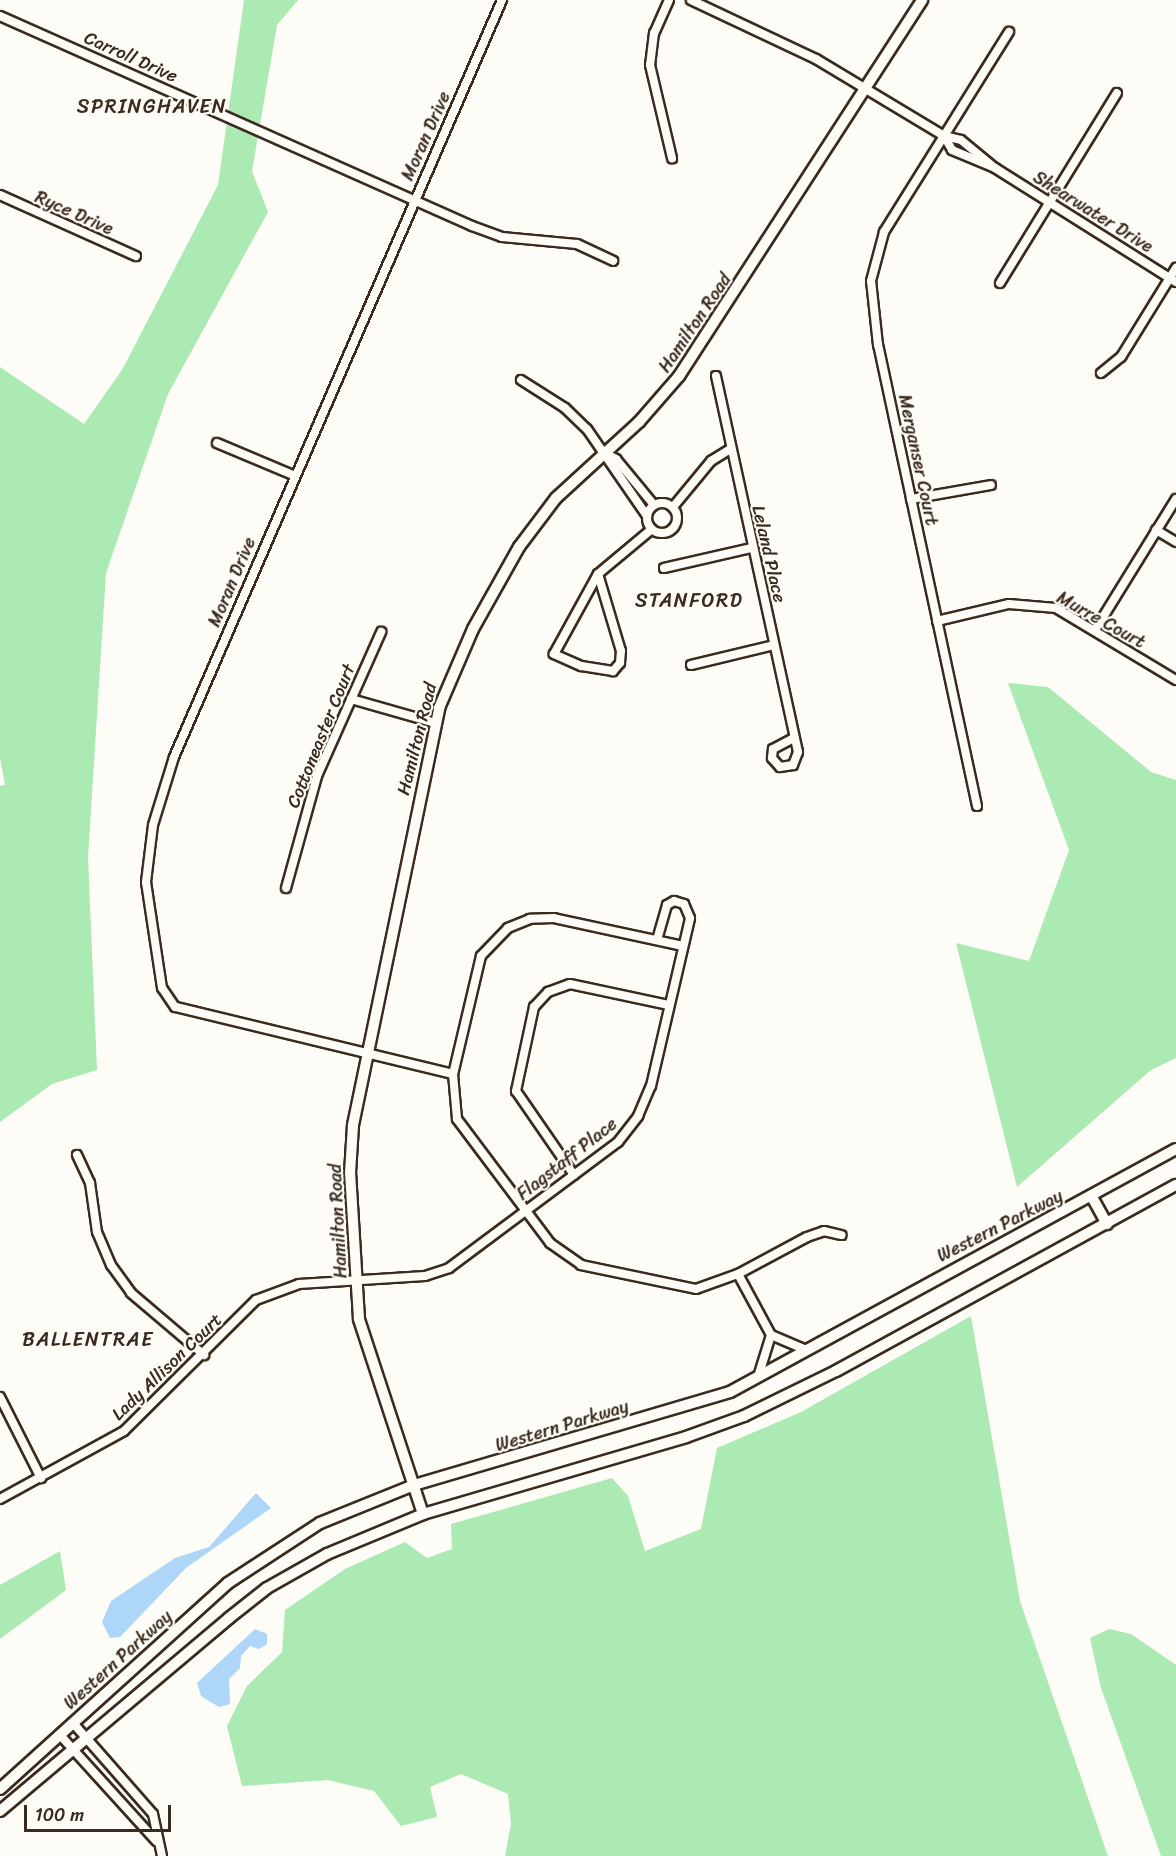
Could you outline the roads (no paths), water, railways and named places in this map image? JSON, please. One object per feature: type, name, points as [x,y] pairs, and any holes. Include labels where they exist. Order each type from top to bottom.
[{"type":"main road","name":"Hamilton Road","points":[[423,1514],[368,1358],[359,1319],[350,1173],[367,1055],[435,723],[453,669],[519,547],[556,498],[605,453],[679,376],[922,0]]},
{"type":"main road","name":"Western Parkway","points":[[0,1789],[249,1566],[320,1523],[414,1485],[730,1392],[1092,1197],[1176,1149]]},
{"type":"main road","name":"Western Parkway","points":[[0,1811],[267,1588],[327,1554],[423,1514],[744,1416],[1107,1224],[1176,1185]]},
{"type":"main road","points":[[1092,1197],[1107,1224]]},
{"type":"street","name":"Moran Drive","points":[[453,1074],[175,1007],[162,988],[151,938],[146,882],[160,795],[293,476],[502,0]]},
{"type":"street","points":[[669,0],[654,33],[650,65],[672,158]]},
{"type":"street","name":"Shearwater Drive","points":[[691,0],[867,88],[944,136],[962,140],[995,168],[1173,280]]},
{"type":"street","name":"Carroll Drive","points":[[0,16],[502,237],[577,244],[613,261]]},
{"type":"street","name":"Merganser Court","points":[[977,806],[878,345],[871,281],[884,232],[1009,32]]},
{"type":"street","points":[[1000,283],[1117,93]]},
{"type":"street","name":"Shearwater Drive","points":[[944,136],[952,150],[995,168]]},
{"type":"street","name":"Ryce Drive","points":[[0,195],[136,256]]},
{"type":"street","points":[[1101,373],[1121,357],[1173,280],[1176,268]]},
{"type":"street","name":"Leland Place","points":[[716,376],[751,548],[794,738]]},
{"type":"street","points":[[521,380],[574,416],[605,453],[647,516],[652,529],[662,534],[672,530],[678,516],[673,507]]},
{"type":"street","points":[[217,443],[293,476]]},
{"type":"street","points":[[673,507],[700,473],[730,449]]},
{"type":"street","points":[[605,453],[616,459],[654,505],[673,507]]},
{"type":"street","points":[[911,499],[991,486]]},
{"type":"street","points":[[1095,630],[1176,499]]},
{"type":"street","points":[[647,516],[654,505]]},
{"type":"street","points":[[598,574],[621,651],[620,663],[613,671],[581,666],[554,654],[598,574],[652,529]]},
{"type":"street","points":[[1156,530],[1176,542]]},
{"type":"street","points":[[664,568],[751,548]]},
{"type":"street","name":"Murre Court","points":[[937,621],[1032,603],[1056,609],[1176,680]]},
{"type":"street","name":"Cottoneaster Court","points":[[286,888],[315,779],[381,632]]},
{"type":"street","points":[[691,665],[774,645]]},
{"type":"street","points":[[351,699],[435,723]]},
{"type":"street","name":"Flagstaff Place","points":[[358,1279],[441,1271],[618,1142],[640,1112],[669,1005],[690,912],[679,901],[667,905],[657,940]]},
{"type":"street","points":[[683,946],[554,918],[530,919],[508,928],[481,956],[453,1074],[457,1119],[525,1212],[563,1256],[581,1265],[696,1289],[738,1274],[807,1237],[824,1231],[842,1234]]},
{"type":"street","points":[[574,1175],[516,1091],[534,1007],[548,992],[570,984],[669,1005]]},
{"type":"street","points":[[77,1155],[90,1183],[97,1232],[111,1265],[131,1293],[204,1355]]},
{"type":"street","points":[[738,1274],[771,1335],[807,1350]]},
{"type":"street","name":"Lady Allison Court","points":[[0,1499],[124,1431],[204,1355],[256,1300],[277,1289],[358,1279]]},
{"type":"street","points":[[758,1377],[771,1335]]},
{"type":"street","points":[[0,1397],[41,1478]]},
{"type":"street","points":[[73,1724],[153,1814],[159,1832],[156,1841]]},
{"type":"street","points":[[60,1735],[156,1841],[162,1856]]},
{"type":"water","points":[[256,1493],[271,1508],[186,1568],[120,1637],[110,1638],[102,1622],[111,1601],[175,1558],[209,1547]]},
{"type":"water","points":[[255,1629],[267,1634],[267,1644],[259,1649],[250,1646],[241,1656],[240,1668],[229,1679],[230,1704],[219,1707],[201,1696],[197,1683]]},
{"type":"district","name":"SPRINGHAVEN","points":[[152,106]]},
{"type":"district","name":"STANFORD","points":[[689,600]]},
{"type":"district","name":"BALLENTRAE","points":[[88,1339]]}]
